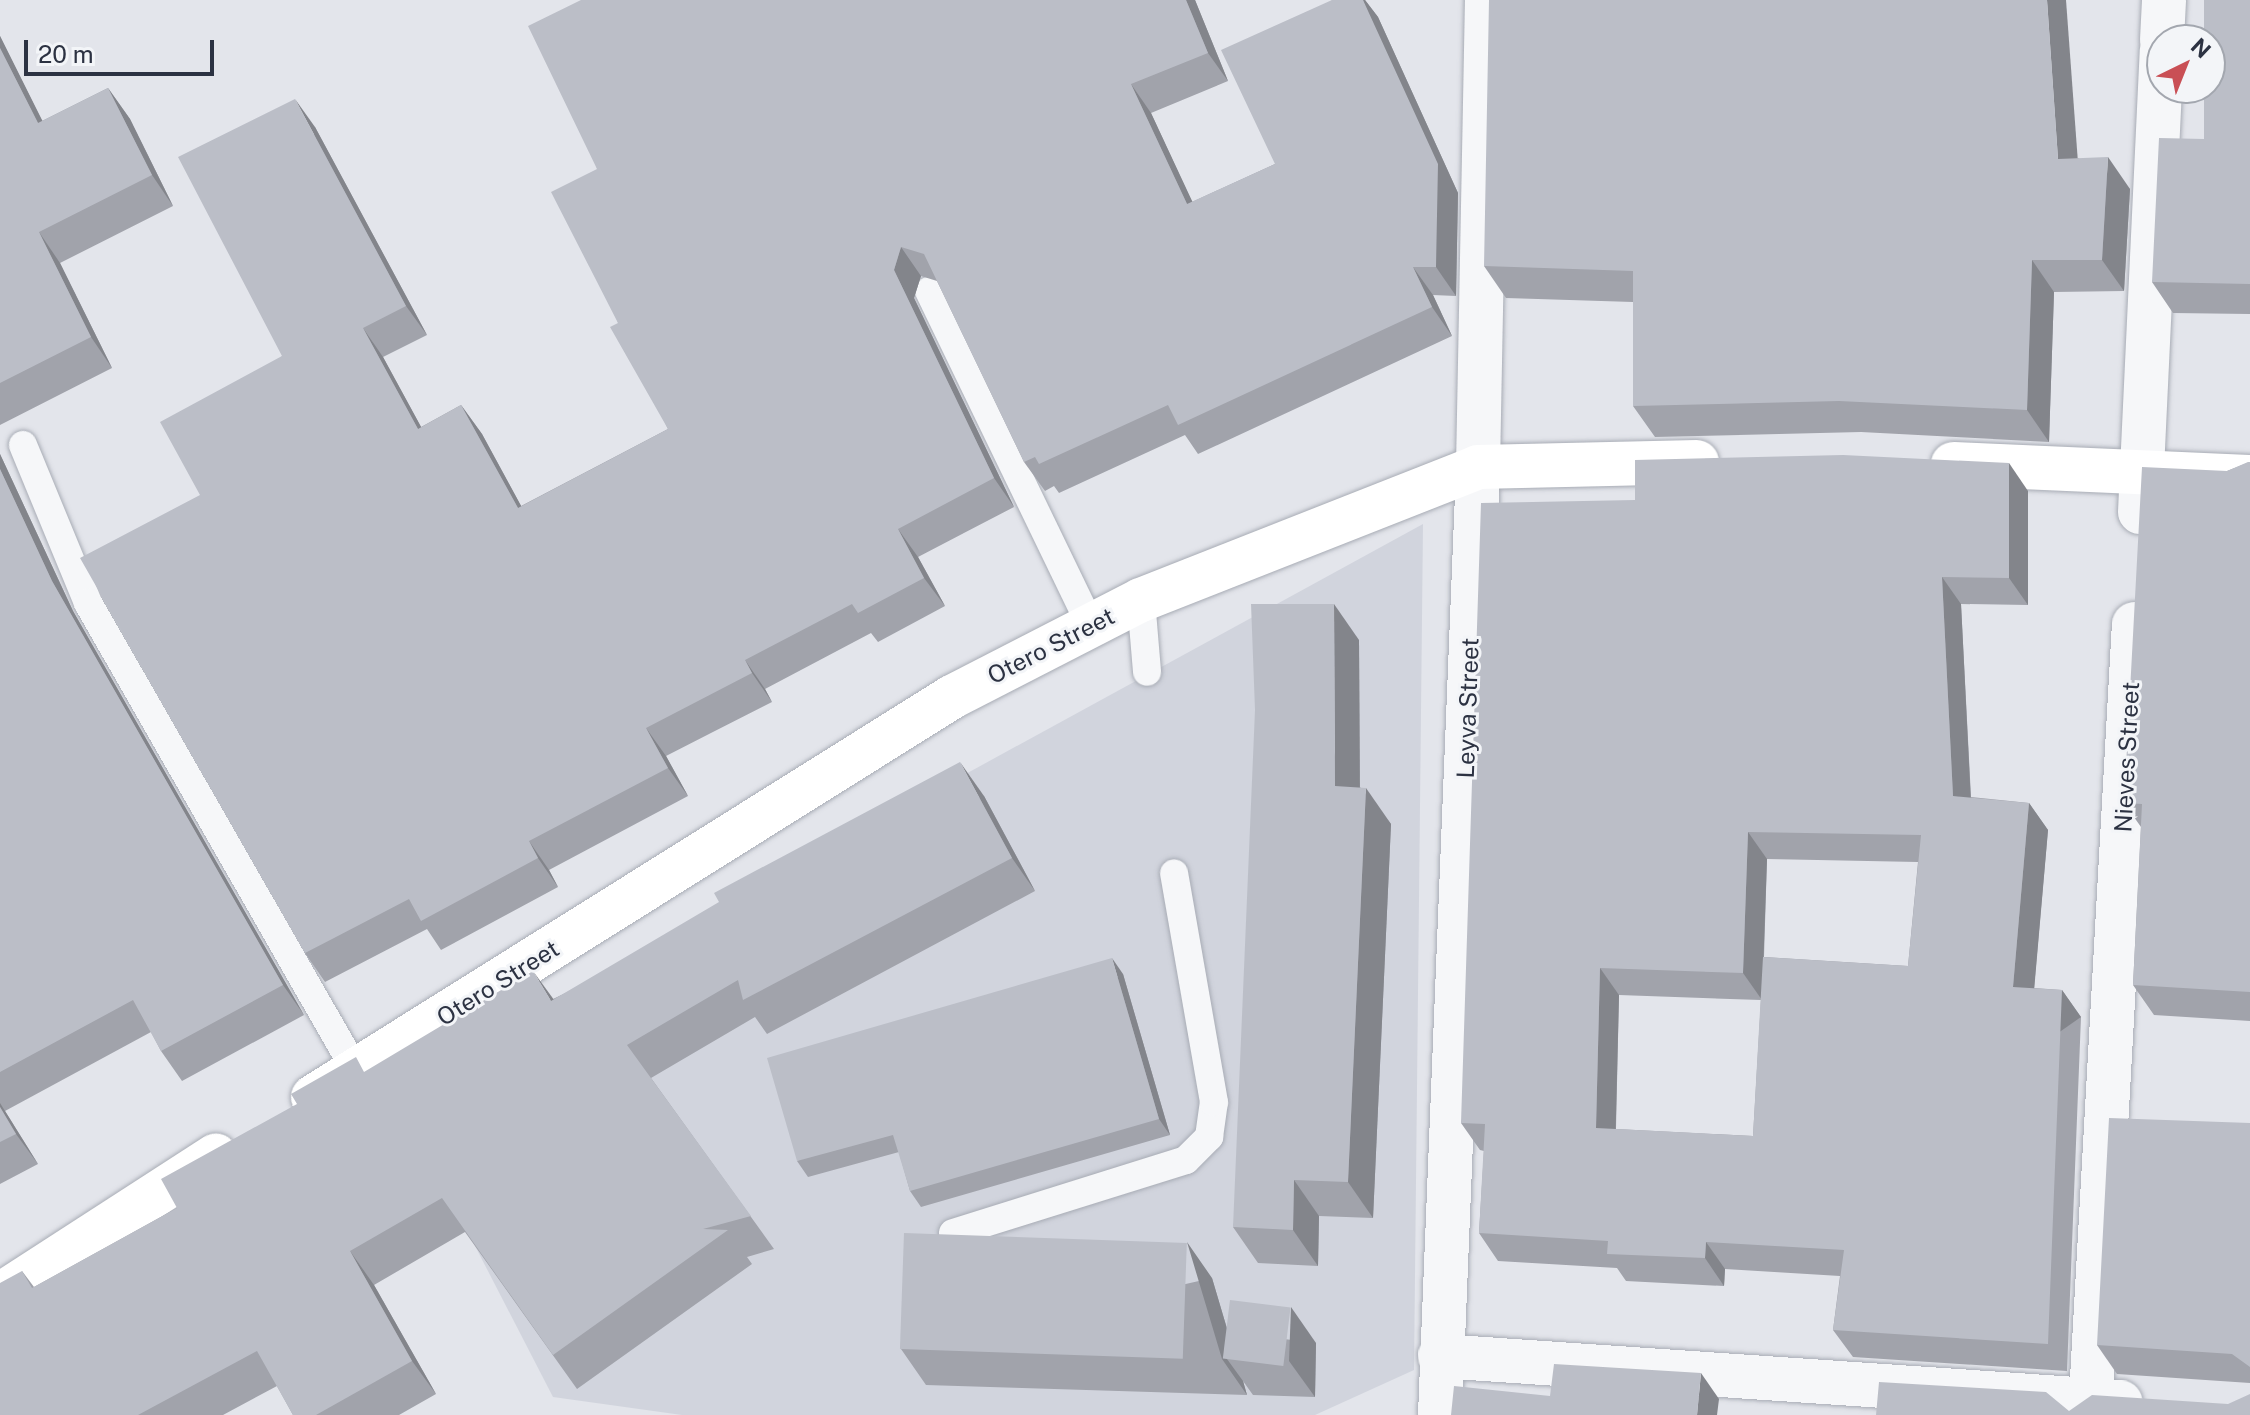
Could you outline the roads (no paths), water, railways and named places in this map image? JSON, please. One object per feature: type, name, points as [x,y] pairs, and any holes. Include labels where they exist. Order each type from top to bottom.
[{"type":"main road","name":"Otero Street","points":[[0,1295],[952,697],[1090,624],[1141,600],[1478,467],[1734,461]]},
{"type":"main road","points":[[1908,461],[2142,477],[2250,477]]},
{"type":"street","name":"Leyva Street","points":[[1440,1415],[1478,467],[1487,0]]},
{"type":"street","points":[[2163,24],[2164,0]]},
{"type":"street","name":"Nieves Street","points":[[2091,1408],[2160,104]]},
{"type":"street","points":[[1440,1356],[2091,1408],[2170,1404]]},
{"type":"lane","points":[[929,291],[1090,624]]},
{"type":"lane","points":[[23,445],[88,603],[356,1071]]},
{"type":"lane","points":[[1141,600],[1147,672]]},
{"type":"lane","points":[[953,1233],[1186,1160],[1209,1137],[1214,1102],[1174,873]]}]
